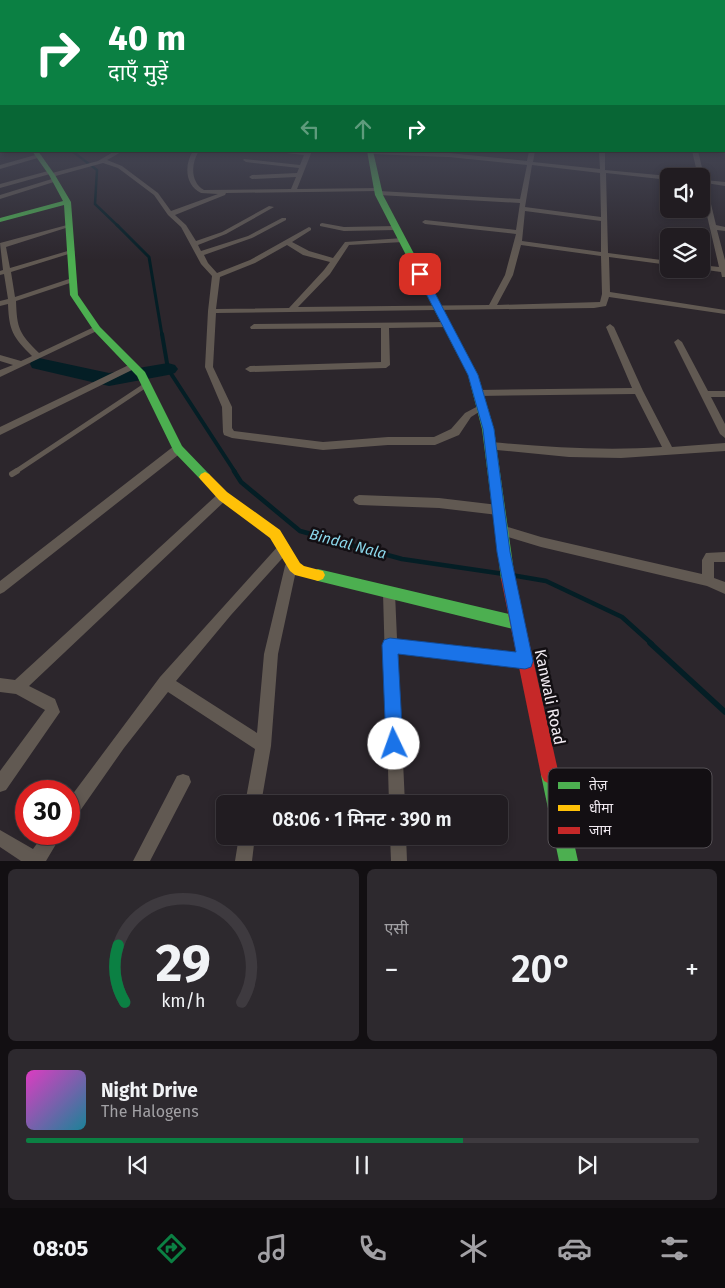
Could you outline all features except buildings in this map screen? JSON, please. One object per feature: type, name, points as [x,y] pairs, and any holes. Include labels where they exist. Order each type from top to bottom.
[{"type":"street","points":[[0,186],[35,179]]},
{"type":"street","points":[[0,197],[44,179]]},
{"type":"street","points":[[54,179],[67,202],[74,295],[97,329],[141,374],[178,449],[223,496],[275,534],[282,542],[291,566],[271,654],[263,746],[255,795]]},
{"type":"street","points":[[137,179],[156,194],[170,214],[184,226],[200,254],[216,276],[209,367],[227,406],[229,415],[226,428],[228,432],[291,443],[323,446],[388,441],[435,441],[455,432],[468,415],[482,407]]},
{"type":"street","points":[[192,179],[196,188],[203,192],[379,191],[522,205],[604,219]]},
{"type":"street","points":[[293,191],[297,179]]},
{"type":"street","points":[[376,179],[379,191],[396,228],[473,375],[488,429],[501,530],[550,544],[708,582],[725,588]]},
{"type":"street","points":[[491,308],[509,274],[518,243],[527,179]]},
{"type":"street","points":[[212,311],[600,306],[605,301],[606,294],[602,179]]},
{"type":"street","points":[[710,182],[725,184]]},
{"type":"street","points":[[170,214],[233,192]]},
{"type":"street","points":[[0,220],[67,202]]},
{"type":"street","points":[[195,244],[224,233],[272,207]]},
{"type":"street","points":[[710,212],[724,269],[710,268]]},
{"type":"street","points":[[200,254],[250,237],[284,219]]},
{"type":"street","points":[[425,222],[519,232]]},
{"type":"street","points":[[322,225],[344,229],[396,228]]},
{"type":"street","points":[[38,356],[20,339],[14,324],[12,300],[3,272],[1,245],[69,226]]},
{"type":"street","points":[[714,228],[725,229]]},
{"type":"street","points":[[216,276],[231,271],[288,243],[309,229]]},
{"type":"street","points":[[292,309],[327,272],[348,243],[403,240]]},
{"type":"street","points":[[288,243],[306,252],[334,261]]},
{"type":"street","points":[[518,243],[660,262]]},
{"type":"street","points":[[3,272],[71,252]]},
{"type":"street","points":[[0,304],[72,281]]},
{"type":"street","points":[[606,294],[725,312]]},
{"type":"street","points":[[254,327],[447,325]]},
{"type":"street","points":[[250,369],[386,365],[385,326]]},
{"type":"street","points":[[610,327],[638,391],[669,451]]},
{"type":"street","points":[[0,374],[97,329]]},
{"type":"street","points":[[678,342],[725,434]]},
{"type":"street","points":[[0,358],[21,364]]},
{"type":"street","points":[[0,431],[133,366]]},
{"type":"street","points":[[478,393],[638,391]]},
{"type":"street","points":[[706,394],[725,394]]},
{"type":"street","points":[[490,446],[569,453],[621,454],[725,447]]},
{"type":"street","points":[[0,588],[178,449]]},
{"type":"street","points":[[17,687],[223,496]]},
{"type":"street","points":[[359,500],[439,503],[498,510]]},
{"type":"street","name":"Kanwali Road","points":[[501,530],[512,600],[549,768]]},
{"type":"street","points":[[80,796],[108,755],[165,682],[235,600],[284,548]]},
{"type":"street","points":[[708,582],[708,560],[715,557],[725,557]]},
{"type":"street","points":[[291,566],[300,571],[517,623]]},
{"type":"street","points":[[389,593],[397,795]]},
{"type":"street","points":[[390,645],[525,661]]},
{"type":"street","points":[[165,682],[263,746]]},
{"type":"street","points":[[0,685],[17,687],[50,704],[53,712],[0,784]]},
{"type":"street","points":[[141,860],[183,782]]},
{"type":"street","points":[[0,838],[37,860],[47,845]]},
{"type":"street","points":[[243,860],[246,845]]},
{"type":"street","points":[[398,845],[399,860]]},
{"type":"lane","points":[[12,474],[146,384]]},
{"type":"waterway","name":"Bindal Nala","points":[[96,179],[95,204],[118,226]]},
{"type":"waterway","name":"Bindal Nala","points":[[118,226],[149,257],[162,335]]},
{"type":"waterway","name":"Bindal Nala","points":[[162,334],[168,369],[235,472]]},
{"type":"waterway","points":[[39,364],[105,378]]},
{"type":"waterway","points":[[144,374],[168,369]]},
{"type":"waterway","points":[[109,379],[138,375]]},
{"type":"waterway","name":"Bindal Nala","points":[[234,471],[241,482],[300,531],[402,559],[504,574]]},
{"type":"waterway","name":"Bindal Nala","points":[[511,575],[546,581],[622,617],[652,644]]},
{"type":"waterway","name":"Bindal Nala","points":[[650,643],[725,712]]},
{"type":"traffic: fast","points":[[54,179],[67,202],[74,295],[97,329],[141,374],[178,449],[205,477]]},
{"type":"traffic: fast","points":[[376,179],[379,195],[473,375],[488,429],[508,579]]},
{"type":"traffic: fast","points":[[0,220],[67,202]]},
{"type":"traffic: fast","points":[[318,575],[517,623]]},
{"type":"traffic: fast","points":[[566,848],[569,861]]},
{"type":"traffic: slow","points":[[205,477],[223,496],[275,534],[295,567],[300,571],[318,575]]},
{"type":"traffic: jam","points":[[508,579],[548,768]]},
{"type":"route","points":[[394,744],[390,645],[525,661],[504,552],[488,429],[473,375],[420,274]]}]
